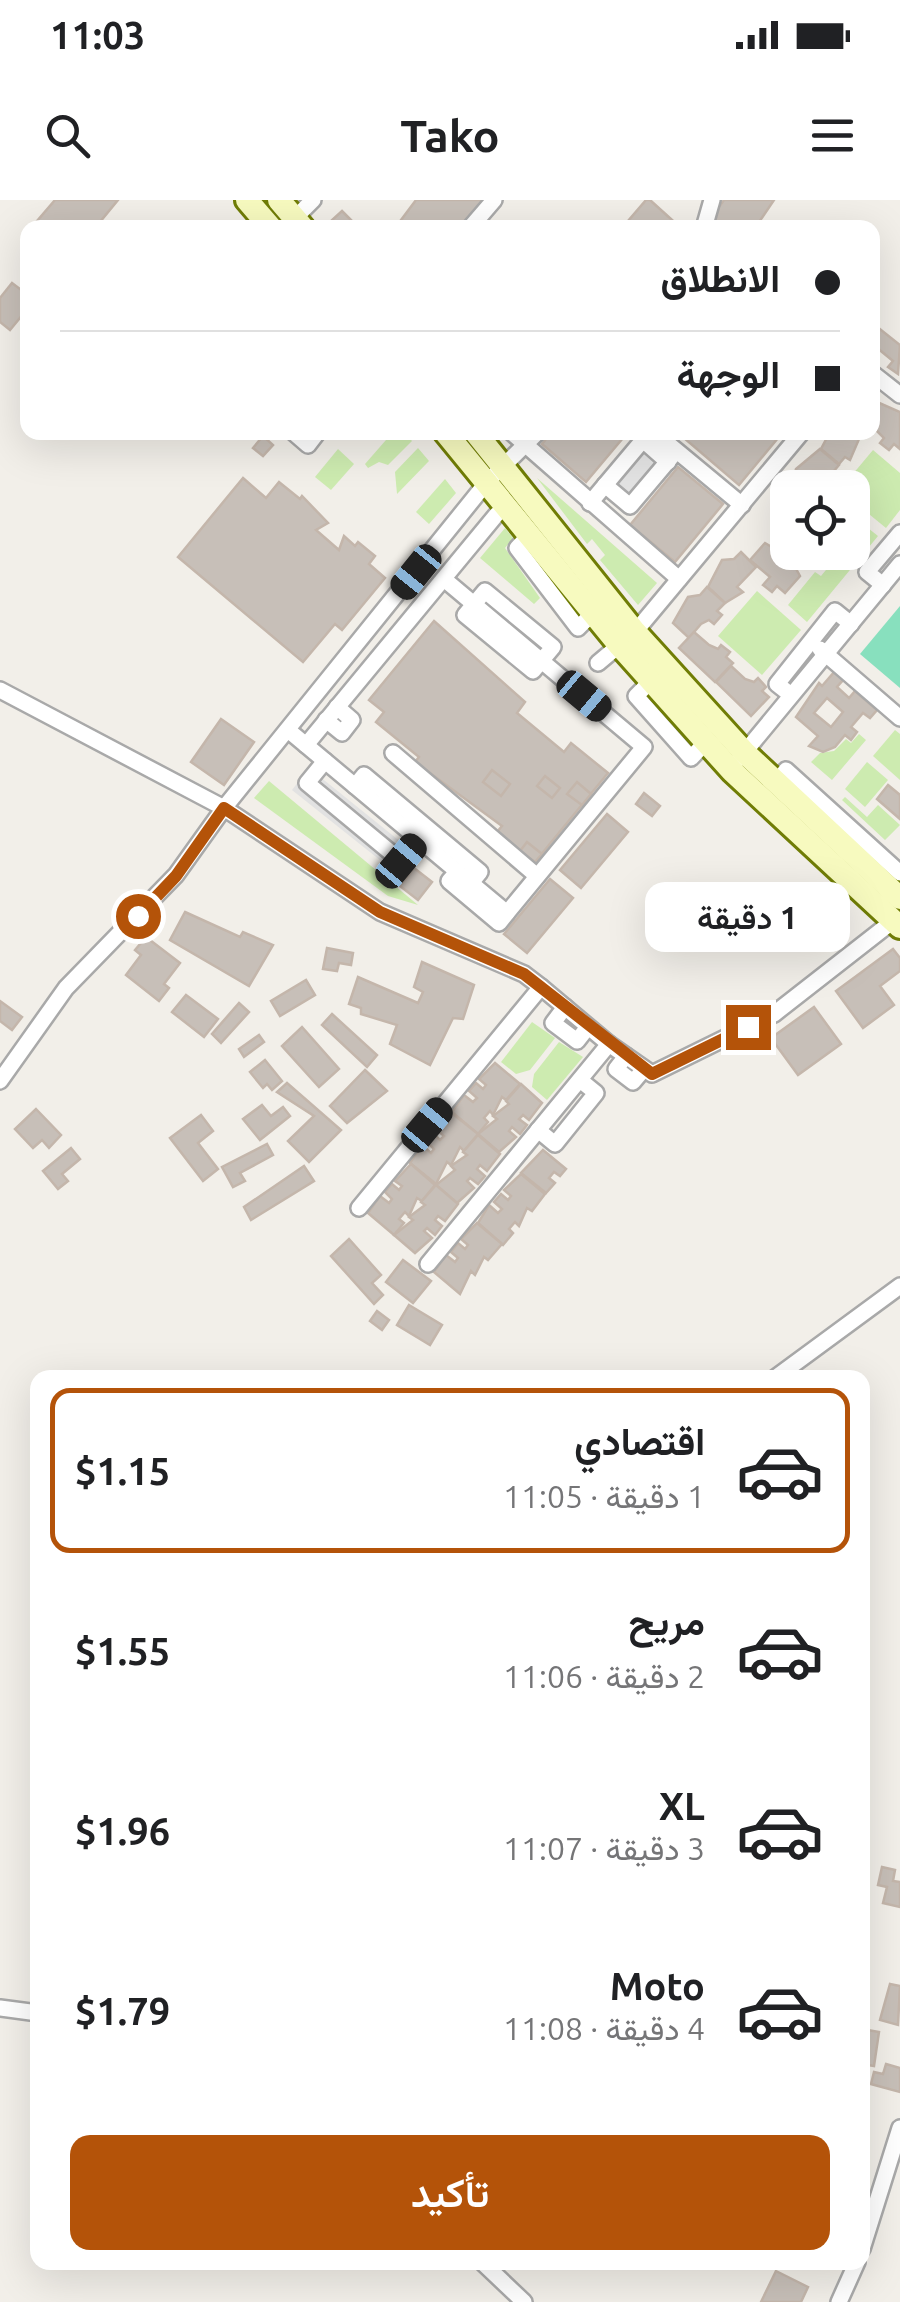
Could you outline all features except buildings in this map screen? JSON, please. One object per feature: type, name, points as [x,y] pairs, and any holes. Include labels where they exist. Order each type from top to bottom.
[{"type":"street","points":[[248,200],[264,220]]},
{"type":"street","points":[[292,215],[313,200]]},
{"type":"street","points":[[477,220],[494,200]]},
{"type":"street","points":[[880,379],[900,395]]},
{"type":"street","points":[[0,690],[224,808],[380,912],[524,974],[565,1008],[553,1023],[577,1041],[588,1027],[626,1056],[616,1068],[633,1082],[644,1068],[652,1074],[774,1014],[896,924],[738,761],[628,639],[495,474],[455,440]]},
{"type":"street","points":[[480,440],[529,534],[592,613],[628,639],[651,681],[706,742],[777,782],[898,885]]},
{"type":"street","points":[[517,440],[678,579]]},
{"type":"street","points":[[0,1080],[66,988],[159,896],[224,808],[495,474],[531,440]]},
{"type":"street","points":[[590,503],[643,440],[742,505]]},
{"type":"street","points":[[660,440],[672,456]]},
{"type":"street","points":[[598,662],[628,639],[795,440]]},
{"type":"street","points":[[605,485],[630,506],[672,456]]},
{"type":"street","points":[[306,745],[498,514]]},
{"type":"street","points":[[882,585],[867,572],[900,534]]},
{"type":"street","points":[[738,761],[900,564]]},
{"type":"street","points":[[444,579],[474,604]]},
{"type":"street","points":[[485,590],[553,647],[541,661],[533,672],[465,615],[485,590]]},
{"type":"street","points":[[790,696],[777,684],[835,611],[850,624]]},
{"type":"street","points":[[811,641],[900,718]]},
{"type":"street","points":[[457,872],[449,881],[499,922],[644,747],[584,696],[590,689],[572,675],[566,682],[541,661]]},
{"type":"street","points":[[288,730],[507,913]]},
{"type":"street","points":[[392,753],[537,876]]},
{"type":"street","points":[[325,761],[308,783],[401,861],[419,840]]},
{"type":"street","points":[[355,786],[364,775],[394,799],[480,872],[472,883]]},
{"type":"street","points":[[358,1208],[541,987]]},
{"type":"street","points":[[428,1264],[538,1130],[555,1144],[596,1093],[580,1080],[609,1044]]},
{"type":"street","points":[[786,1370],[900,1286]]},
{"type":"street","points":[[0,2008],[30,2012]]},
{"type":"street","points":[[870,2224],[900,2128]]},
{"type":"street","points":[[490,2270],[524,2302]]},
{"type":"street","points":[[839,2302],[853,2270]]},
{"type":"green space","points":[[386,440],[412,441],[388,465],[379,462],[368,468],[365,464]]},
{"type":"green space","points":[[418,448],[429,461],[397,494],[395,472]]},
{"type":"green space","points":[[338,449],[354,464],[331,490],[315,477]]},
{"type":"green space","points":[[873,450],[900,473],[900,510],[886,528],[870,515],[870,470],[856,470]]},
{"type":"green space","points":[[537,478],[657,583],[638,605],[600,560],[605,555],[592,539],[587,544]]},
{"type":"green space","points":[[445,479],[456,493],[429,524],[416,512]]},
{"type":"green space","points":[[505,528],[513,538],[505,548],[540,598],[534,604],[480,558]]},
{"type":"green space","points":[[870,530],[878,536],[870,546]]},
{"type":"green space","points":[[826,570],[850,570],[807,622],[788,605],[815,572],[821,576]]},
{"type":"green space","points":[[757,591],[801,630],[762,675],[718,636]]},
{"type":"green space","points":[[900,606],[900,688],[860,654]]},
{"type":"green space","points":[[895,730],[900,734],[900,780],[873,756]]},
{"type":"green space","points":[[859,734],[866,740],[832,780],[811,762],[820,753],[834,751],[846,739],[851,743]]},
{"type":"green space","points":[[867,762],[888,780],[865,807],[845,789]]},
{"type":"green space","points":[[269,781],[418,905],[388,896],[254,798]]},
{"type":"green space","points":[[845,797],[867,817],[878,805],[900,825],[885,840],[842,800]]},
{"type":"green space","points":[[532,1022],[555,1038],[530,1070],[516,1074],[501,1062]]},
{"type":"green space","points":[[559,1042],[583,1057],[547,1100],[532,1087],[534,1074]]},
{"type":"shaded area","points":[[635,440],[649,440],[675,462],[630,515],[597,485]]},
{"type":"shaded area","points":[[309,768],[417,855],[400,876],[292,790]]},
{"type":"route","points":[[138,916],[176,876],[224,808],[380,912],[524,974],[652,1074],[748,1027]]}]
